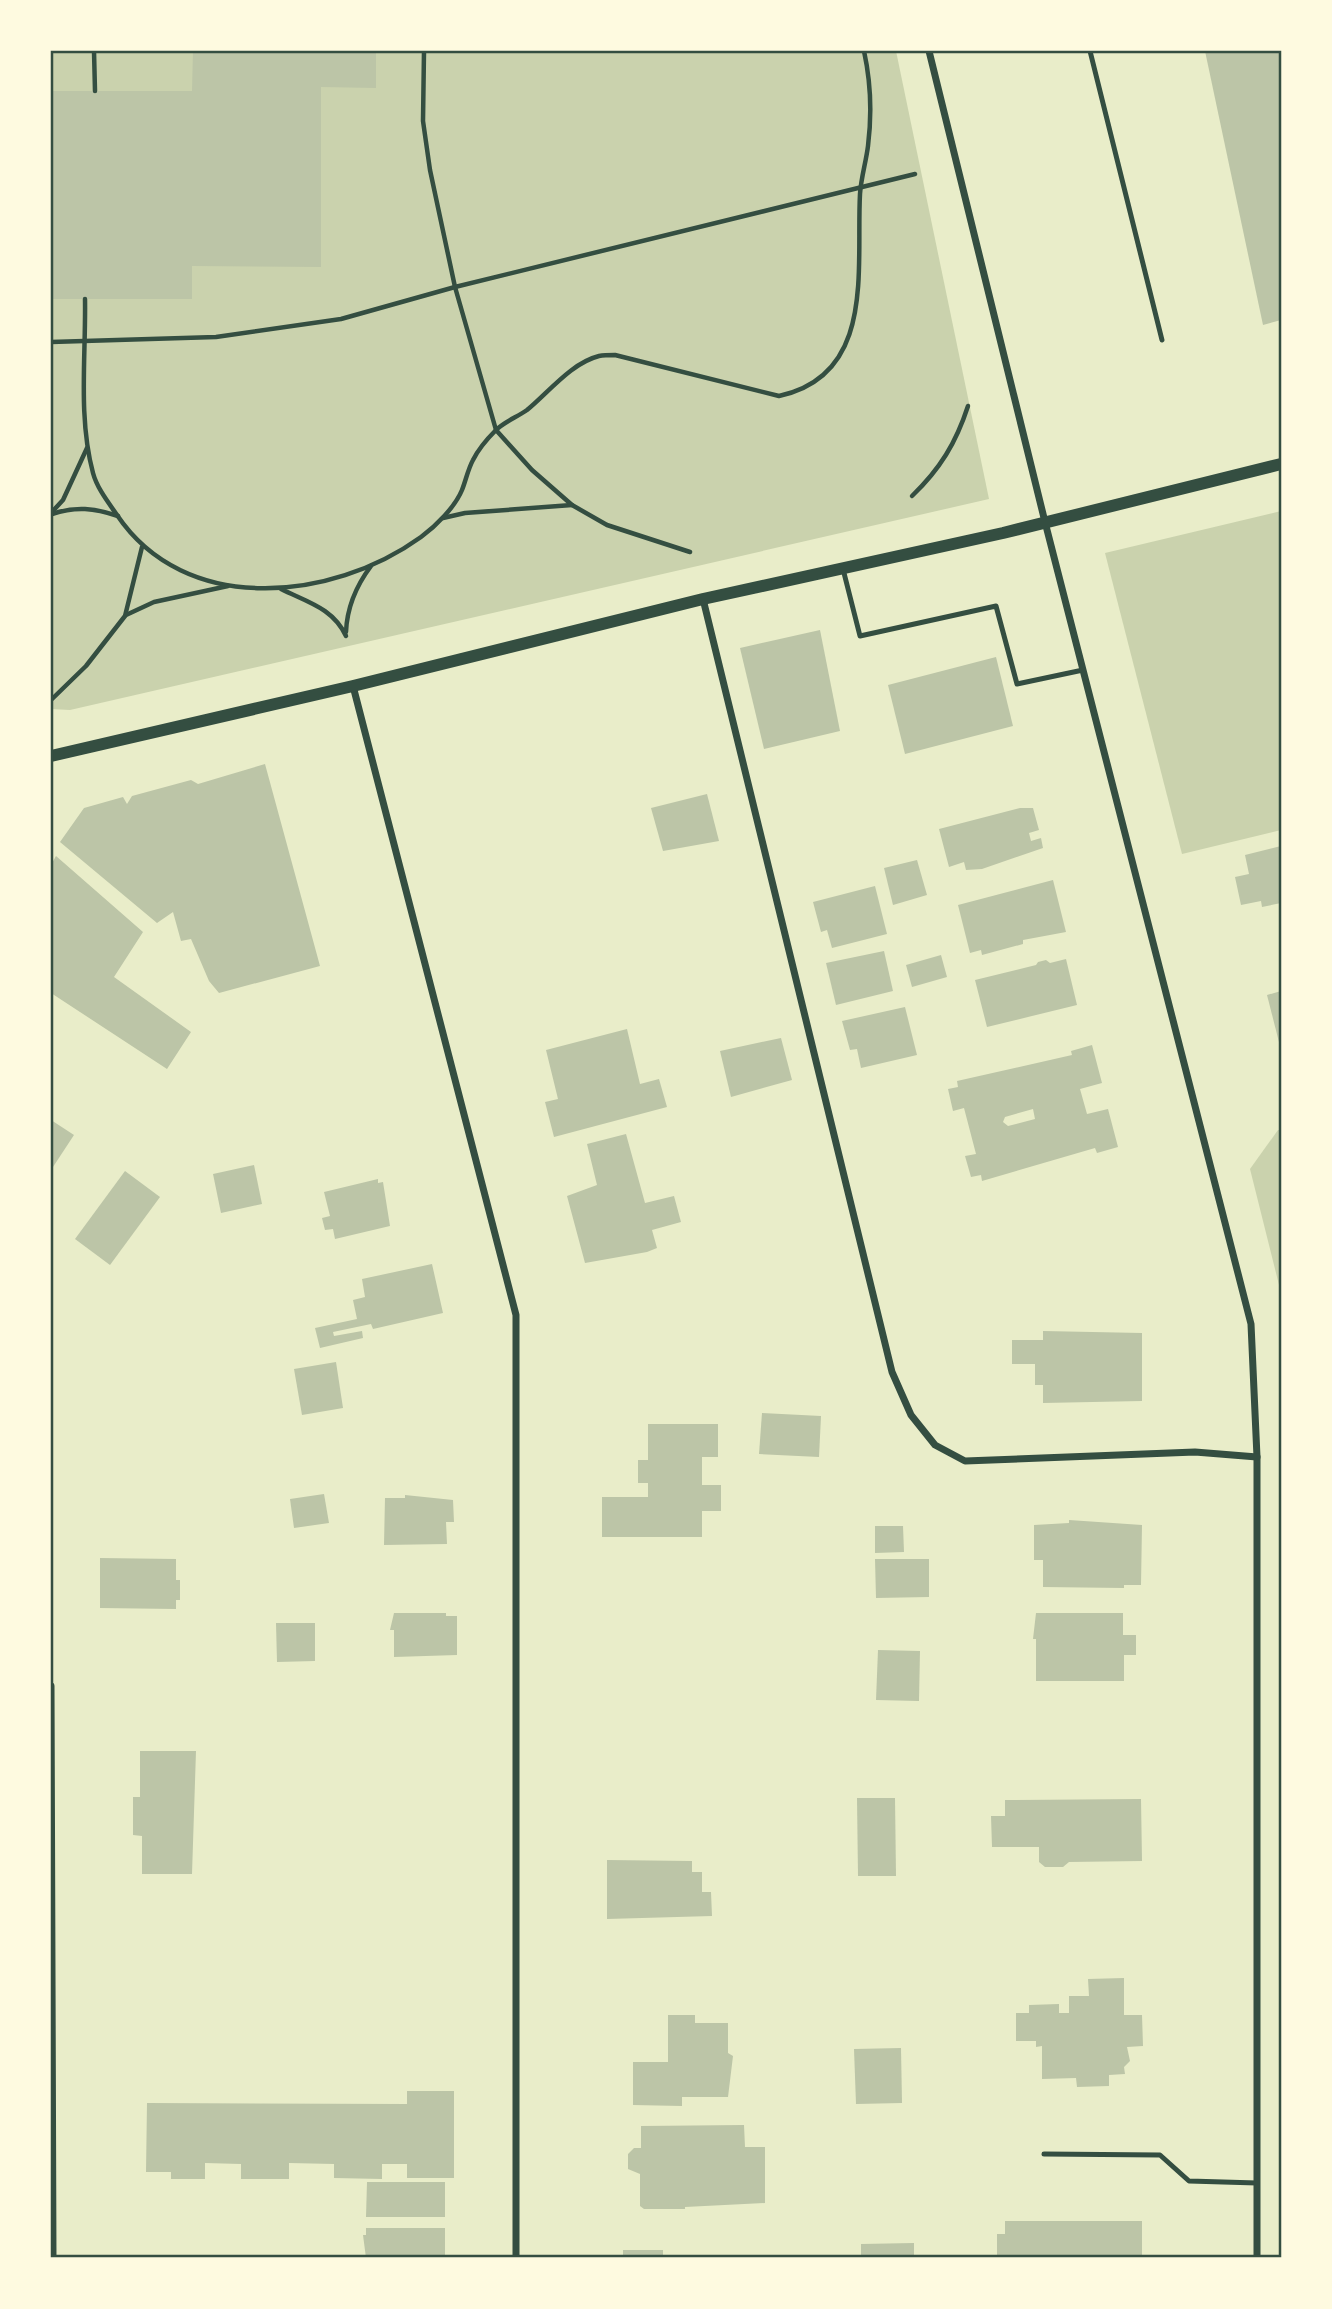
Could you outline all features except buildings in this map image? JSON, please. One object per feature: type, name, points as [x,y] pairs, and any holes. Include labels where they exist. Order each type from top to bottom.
[{"type":"street","points":[[929,51],[1045,522],[1251,1324],[1257,1457],[1257,2258]]},
{"type":"street","points":[[51,756],[352,686],[703,599],[1045,522],[1281,464]]},
{"type":"street","points":[[703,599],[892,1372],[911,1415],[935,1445],[965,1461],[1195,1452],[1257,1457]]},
{"type":"street","points":[[352,686],[516,1315],[516,2258]]},
{"type":"street","points":[[51,1686],[53,2258]]},
{"type":"lane","points":[[1090,51],[1162,340]]},
{"type":"lane","points":[[843,569],[860,636],[996,606],[1017,684],[1083,670]]},
{"type":"lane","points":[[1044,2154],[1160,2155],[1189,2181],[1257,2183]]},
{"type":"path","points":[[94,51],[95,91]]},
{"type":"path","points":[[425,51],[423,121],[430,170],[456,286],[496,430],[532,470],[572,505],[607,526],[690,552]]},
{"type":"path","points":[[85,299],[88,447],[94,476],[118,517],[142,547],[204,581],[233,585],[279,588],[306,586],[372,565],[422,537],[442,518],[461,493],[474,459],[496,430],[526,410],[580,365],[598,356],[615,355],[779,396],[800,391],[835,365],[854,323],[860,190],[872,105],[864,51]]},
{"type":"path","points":[[51,342],[175,340],[278,330],[341,319],[456,286],[860,190],[915,174]]},
{"type":"path","points":[[912,496],[936,474],[958,437],[968,406]]},
{"type":"path","points":[[51,514],[63,500],[88,447]]},
{"type":"path","points":[[442,518],[464,513],[572,505]]},
{"type":"path","points":[[51,514],[78,508],[94,508],[118,517]]},
{"type":"path","points":[[51,700],[86,666],[125,615],[142,547]]},
{"type":"path","points":[[279,588],[332,614],[339,621],[346,636],[350,605],[361,579],[372,565]]},
{"type":"path","points":[[125,615],[154,602],[233,585]]},
{"type":"green space","points":[[51,51],[896,51],[989,499],[70,710],[51,709]]},
{"type":"green space","points":[[1281,511],[1281,830],[1182,854],[1105,553]]},
{"type":"green space","points":[[1278,1130],[1281,1130],[1281,1293],[1250,1169]]}]
